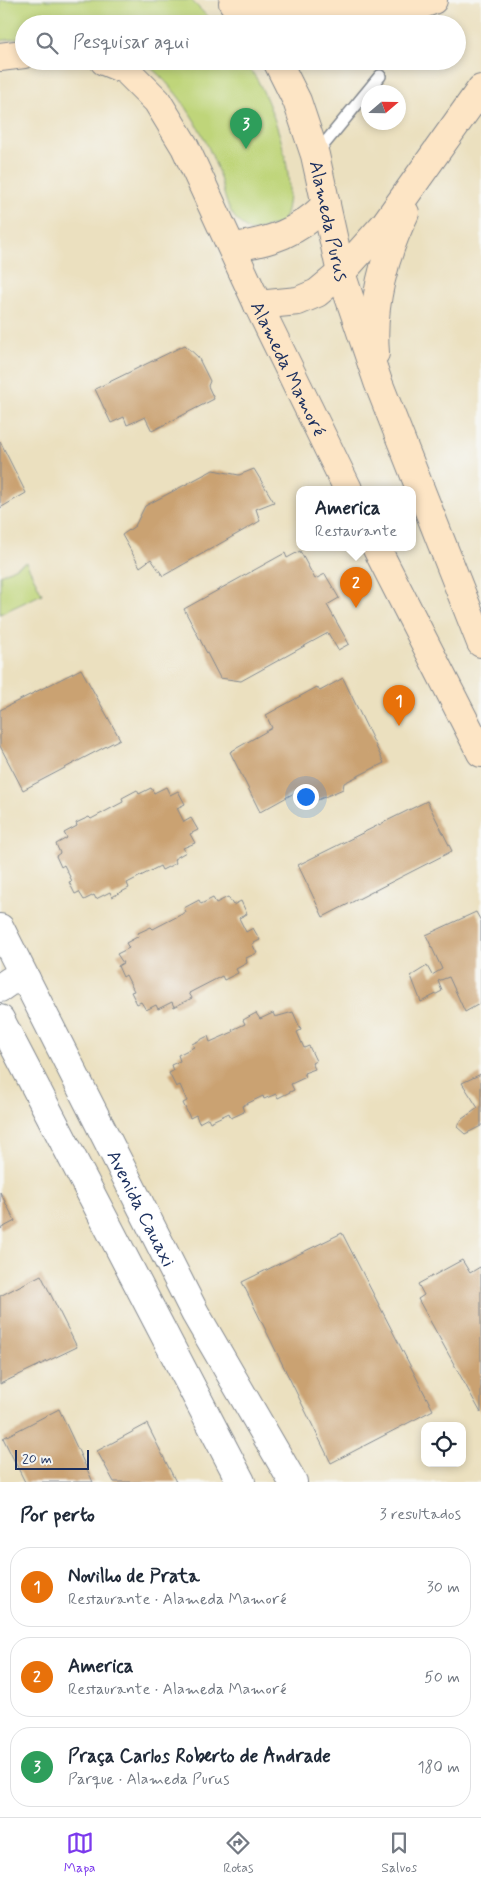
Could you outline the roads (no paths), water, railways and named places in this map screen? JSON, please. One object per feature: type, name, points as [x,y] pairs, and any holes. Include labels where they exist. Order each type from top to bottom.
[{"type":"main road","points":[[231,2],[369,11],[422,4],[433,0]]},
{"type":"main road","points":[[231,2],[243,15]]},
{"type":"main road","points":[[0,57],[15,55]]},
{"type":"main road","points":[[126,70],[158,101],[185,147],[232,247],[259,244],[285,235],[309,222],[326,205]]},
{"type":"main road","name":"Alameda Purus","points":[[282,70],[297,101],[314,155],[341,273],[378,382]]},
{"type":"main road","points":[[258,305],[298,300],[317,293],[341,273],[384,224],[427,167],[481,89]]},
{"type":"main road","points":[[427,167],[396,230],[380,279],[373,335],[378,382],[481,642]]},
{"type":"main road","name":"Alameda Mamoré","points":[[232,247],[258,305],[347,486]]},
{"type":"main road","points":[[378,551],[481,753]]},
{"type":"street","name":"Avenida Cauaxi","points":[[0,928],[14,970],[195,1313],[293,1482]]},
{"type":"street","points":[[0,988],[10,981],[14,970]]},
{"type":"street","name":"Avenida Cauaxi","points":[[0,1019],[241,1482]]},
{"type":"lane","points":[[314,155],[380,76]]},
{"type":"place","name":"Praça Carlos Roberto de Andrade","points":[[246,149]]},
{"type":"place","name":"America","points":[[356,608]]},
{"type":"place","name":"Novilho de Prata","points":[[399,726]]}]
